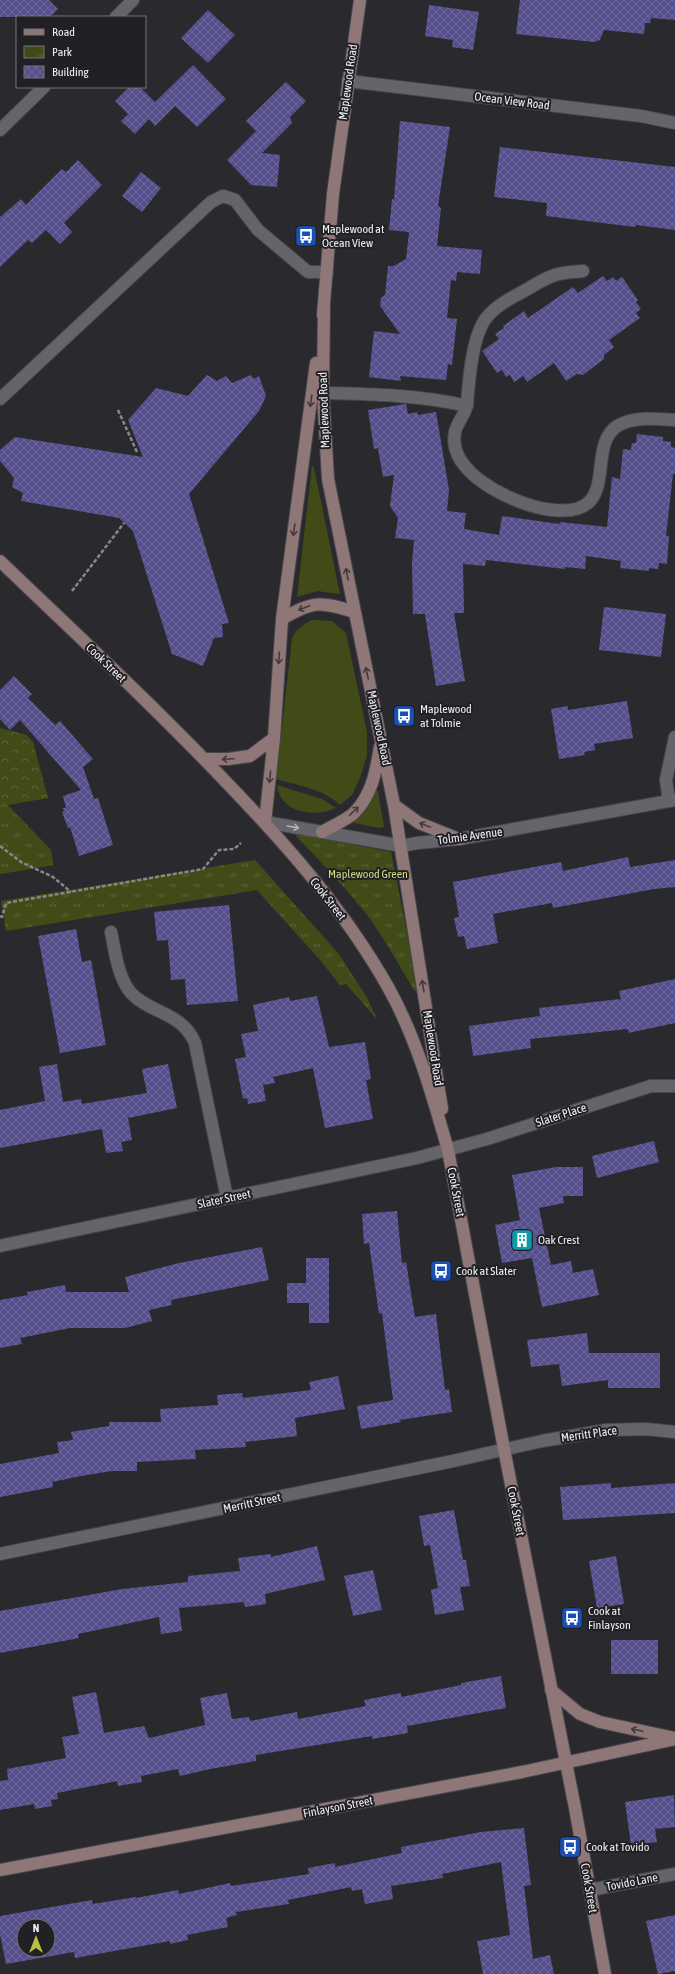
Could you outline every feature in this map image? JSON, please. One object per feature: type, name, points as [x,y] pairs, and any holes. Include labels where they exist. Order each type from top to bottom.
[{"type":"street","points":[[117,16],[133,0]]},
{"type":"street","name":"Maplewood Road","points":[[265,822],[274,738],[282,619],[324,307],[333,194],[360,0]]},
{"type":"street","name":"Ocean View Road","points":[[348,81],[633,115],[675,123]]},
{"type":"street","points":[[0,130],[43,88]]},
{"type":"street","points":[[0,399],[211,202],[223,196],[235,200],[258,230],[308,272],[327,272]]},
{"type":"street","points":[[583,271],[558,274],[548,278],[500,304],[487,317],[481,326],[476,339],[467,384],[467,406],[455,432],[460,457],[469,470],[485,484],[517,502],[560,511],[575,509],[588,504],[594,496],[598,485],[605,447],[609,435],[617,426],[630,420],[675,420]]},
{"type":"street","name":"Maplewood Road","points":[[324,307],[323,393],[328,478],[402,846],[448,1150]]},
{"type":"street","points":[[323,393],[447,401],[467,406]]},
{"type":"street","name":"Cook Street","points":[[0,561],[204,758],[265,822],[293,854],[359,940],[389,988],[410,1030],[435,1104],[448,1150],[605,1974]]},
{"type":"street","points":[[282,619],[305,606],[330,604],[354,612]]},
{"type":"street","points":[[672,801],[666,780],[675,737]]},
{"type":"street","points":[[204,758],[228,759],[250,756],[274,738]]},
{"type":"street","points":[[322,832],[353,813],[364,800],[375,777],[381,738]]},
{"type":"street","name":"Tolmie Avenue","points":[[265,822],[402,846],[459,839],[672,801]]},
{"type":"street","points":[[394,805],[419,823],[459,839]]},
{"type":"street","points":[[111,932],[117,959],[130,991],[137,999],[180,1022],[191,1034],[195,1042],[226,1198]]},
{"type":"street","name":"Slater Place","points":[[448,1150],[651,1086],[675,1086]]},
{"type":"street","name":"Slater Street","points":[[0,1246],[417,1158],[448,1150]]},
{"type":"street","name":"Merritt Place","points":[[504,1449],[607,1430],[646,1429],[675,1432]]},
{"type":"street","name":"Merritt Street","points":[[0,1554],[437,1465],[504,1449]]},
{"type":"street","points":[[551,1690],[580,1714],[587,1717],[600,1722],[675,1739]]},
{"type":"street","name":"Finlayson Street","points":[[0,1870],[566,1764],[675,1739]]},
{"type":"street","name":"Tovido Lane","points":[[590,1890],[675,1874]]},
{"type":"path","points":[[118,410],[137,452]]},
{"type":"path","points":[[72,591],[124,523]]},
{"type":"path","points":[[0,916],[2,917],[6,903],[203,869],[219,850],[234,849],[241,843]]},
{"type":"path","points":[[0,846],[21,862],[53,877],[71,892]]},
{"type":"green space","points":[[312,466],[314,468],[340,594],[317,591],[297,597]]},
{"type":"green space","points":[[313,620],[332,621],[346,633],[367,732],[367,755],[360,778],[352,795],[340,805],[318,791],[276,779],[292,639],[300,627]]},
{"type":"green space","points":[[0,728],[27,735],[33,742],[48,798],[8,805],[51,850],[53,865],[0,874]]},
{"type":"green space","points":[[277,785],[322,799],[336,808],[318,813],[300,811],[291,807],[285,802]]},
{"type":"green space","points":[[375,790],[378,791],[384,827],[380,828],[354,823],[353,820],[366,808]]},
{"type":"green space","points":[[0,798],[51,850],[53,865],[0,874]]},
{"type":"green space","name":"Maplewood Green","points":[[297,834],[391,852],[418,989],[417,992],[414,990],[371,920],[344,887],[296,836]]},
{"type":"green space","points":[[255,860],[338,953],[366,996],[377,1019],[346,984],[340,985],[320,960],[257,890],[6,931],[1,901]]},
{"type":"building","points":[[0,0],[49,0],[58,9],[51,16],[0,17]]},
{"type":"building","points":[[520,0],[675,0],[675,20],[651,18],[650,23],[645,23],[644,34],[604,30],[600,40],[594,42],[516,34]]},
{"type":"building","points":[[429,5],[479,12],[473,50],[452,47],[453,40],[425,36]]},
{"type":"building","points":[[208,10],[235,35],[208,63],[181,38]]},
{"type":"building","points":[[193,65],[226,99],[197,127],[175,106],[155,126],[149,119],[135,134],[121,121],[128,114],[115,101],[128,88],[141,88],[155,102]]},
{"type":"building","points":[[286,82],[306,101],[290,117],[292,123],[262,153],[280,155],[277,187],[251,185],[227,160],[256,131],[246,121]]},
{"type":"building","points":[[400,121],[450,127],[438,206],[441,208],[437,246],[482,250],[480,274],[457,272],[456,281],[451,280],[447,318],[457,319],[452,365],[448,364],[446,380],[400,376],[401,381],[369,377],[374,331],[400,334],[380,306],[381,298],[385,295],[388,266],[394,266],[406,259],[409,232],[389,230],[392,199],[394,200]]},
{"type":"building","points":[[500,147],[675,167],[675,230],[636,225],[635,227],[546,216],[547,203],[494,197]]},
{"type":"building","points":[[78,160],[102,185],[64,223],[72,232],[60,244],[46,230],[32,243],[28,240],[0,267],[0,217],[21,199],[26,205],[62,169],[66,172]]},
{"type":"building","points":[[141,172],[161,188],[142,212],[122,196]]},
{"type":"building","points":[[603,276],[607,281],[613,277],[616,281],[622,277],[638,300],[636,302],[641,309],[636,313],[640,318],[609,340],[614,347],[604,355],[604,359],[583,375],[577,374],[566,381],[554,363],[527,382],[523,376],[514,382],[510,375],[506,377],[502,370],[497,373],[482,351],[499,339],[495,334],[504,328],[503,326],[524,311],[528,318],[573,287],[578,293]]},
{"type":"building","points":[[207,375],[217,381],[226,376],[232,383],[251,375],[254,379],[259,376],[266,396],[259,411],[189,494],[229,623],[222,624],[223,637],[214,638],[203,666],[172,654],[133,531],[119,518],[21,501],[23,493],[12,487],[14,478],[0,461],[0,450],[15,437],[143,457],[128,420],[156,388],[188,396]]},
{"type":"building","points":[[406,404],[408,414],[417,412],[418,415],[436,412],[449,490],[447,511],[466,513],[464,529],[499,535],[502,516],[559,524],[560,522],[607,527],[612,477],[620,479],[623,449],[631,450],[632,443],[636,443],[637,434],[663,437],[663,441],[671,442],[671,447],[675,448],[675,474],[673,474],[666,536],[669,536],[667,564],[659,563],[658,569],[649,568],[649,571],[620,568],[621,561],[586,556],[585,569],[565,567],[565,569],[486,560],[485,566],[463,564],[464,613],[454,613],[465,681],[436,686],[425,614],[413,614],[412,562],[414,540],[395,538],[398,518],[390,506],[394,475],[383,477],[378,448],[374,449],[368,410]]},
{"type":"building","points":[[604,607],[666,614],[661,657],[599,650]]},
{"type":"building","points":[[14,676],[32,694],[28,698],[55,725],[60,721],[93,759],[83,767],[94,799],[98,798],[113,845],[79,856],[70,827],[68,828],[62,812],[64,811],[63,808],[66,808],[63,796],[81,790],[20,720],[10,730],[0,719],[0,690]]},
{"type":"building","points":[[627,701],[633,738],[594,744],[595,750],[584,752],[585,755],[559,759],[551,709],[568,706],[568,710]]},
{"type":"building","points":[[628,857],[630,867],[675,860],[675,887],[654,889],[553,908],[552,903],[493,914],[498,943],[467,949],[464,936],[458,937],[454,918],[459,917],[453,882],[561,862],[563,871]]},
{"type":"building","points":[[229,905],[238,1001],[187,1005],[185,979],[171,980],[168,940],[157,941],[154,912]]},
{"type":"building","points":[[76,929],[82,962],[91,960],[106,1045],[60,1053],[38,936]]},
{"type":"building","points":[[675,979],[675,1023],[628,1033],[628,1029],[530,1039],[531,1048],[473,1056],[469,1026],[540,1016],[539,1008],[621,999],[619,991]]},
{"type":"building","points":[[317,996],[329,1047],[365,1042],[371,1079],[366,1080],[373,1119],[325,1128],[313,1068],[273,1077],[275,1083],[263,1085],[266,1101],[248,1104],[247,1098],[243,1099],[235,1059],[246,1057],[241,1034],[258,1031],[253,1005],[289,997],[290,1001]]},
{"type":"building","points":[[57,1064],[63,1102],[81,1099],[82,1104],[147,1093],[142,1069],[168,1064],[177,1108],[128,1118],[132,1140],[121,1142],[123,1151],[106,1153],[102,1129],[0,1148],[0,1110],[45,1101],[39,1067]]},
{"type":"building","points":[[654,1141],[659,1162],[597,1178],[592,1156]]},
{"type":"building","points":[[556,1167],[583,1167],[583,1196],[563,1196],[564,1203],[539,1208],[551,1265],[571,1261],[573,1273],[593,1269],[599,1295],[542,1307],[532,1258],[502,1263],[495,1225],[520,1220],[512,1175]]},
{"type":"building","points":[[397,1211],[402,1263],[406,1262],[415,1317],[436,1314],[445,1390],[449,1389],[452,1412],[400,1420],[401,1422],[361,1429],[357,1406],[393,1400],[382,1313],[379,1314],[369,1243],[364,1244],[362,1214]]},
{"type":"building","points":[[262,1247],[269,1280],[171,1300],[172,1305],[149,1310],[152,1321],[125,1328],[70,1328],[20,1338],[22,1344],[0,1348],[0,1300],[28,1295],[27,1292],[65,1285],[66,1292],[129,1292],[125,1277],[179,1263]]},
{"type":"building","points":[[306,1258],[329,1258],[329,1323],[309,1323],[309,1303],[287,1303],[287,1283],[306,1283]]},
{"type":"building","points":[[587,1333],[589,1353],[660,1353],[660,1388],[608,1388],[608,1380],[562,1386],[559,1364],[531,1367],[527,1340]]},
{"type":"building","points":[[338,1376],[345,1409],[295,1418],[297,1436],[245,1442],[246,1447],[195,1450],[196,1459],[137,1462],[137,1471],[112,1471],[81,1476],[52,1482],[53,1487],[0,1497],[0,1464],[59,1453],[57,1442],[73,1440],[71,1432],[109,1426],[109,1422],[161,1422],[160,1409],[218,1405],[217,1395],[242,1393],[243,1398],[311,1390],[309,1382]]},
{"type":"building","points":[[611,1483],[611,1488],[675,1483],[675,1513],[563,1520],[560,1487]]},
{"type":"building","points":[[454,1510],[463,1560],[466,1560],[470,1586],[460,1587],[464,1610],[435,1615],[431,1590],[438,1588],[430,1545],[424,1546],[419,1516]]},
{"type":"building","points":[[317,1546],[325,1580],[265,1594],[266,1604],[245,1607],[244,1602],[179,1608],[182,1631],[161,1634],[159,1617],[78,1634],[79,1638],[0,1653],[0,1611],[122,1589],[188,1582],[188,1576],[240,1571],[238,1558],[271,1554],[271,1557]]},
{"type":"building","points":[[616,1556],[624,1604],[597,1608],[589,1561]]},
{"type":"building","points":[[373,1570],[382,1610],[353,1616],[344,1576]]},
{"type":"building","points":[[611,1640],[658,1640],[658,1674],[611,1674]]},
{"type":"building","points":[[501,1676],[506,1708],[407,1726],[408,1733],[372,1739],[372,1736],[256,1755],[256,1761],[180,1776],[178,1769],[141,1776],[142,1782],[118,1786],[117,1781],[57,1793],[58,1799],[51,1800],[52,1806],[35,1809],[34,1804],[0,1810],[0,1781],[8,1780],[7,1769],[66,1758],[62,1737],[79,1734],[72,1697],[96,1692],[104,1733],[144,1726],[149,1738],[205,1725],[200,1698],[227,1693],[232,1719],[249,1717],[250,1721],[297,1712],[298,1719],[366,1706],[364,1700],[401,1693],[401,1697],[461,1685],[461,1683]]},
{"type":"building","points":[[674,1795],[675,1827],[655,1829],[657,1842],[631,1845],[625,1802]]},
{"type":"building","points":[[524,1828],[531,1885],[524,1886],[533,1959],[550,1955],[554,1974],[483,1974],[477,1941],[510,1935],[501,1862],[442,1874],[443,1878],[391,1886],[393,1899],[365,1904],[362,1889],[352,1891],[351,1887],[288,1900],[289,1904],[236,1912],[237,1915],[226,1918],[228,1927],[187,1935],[188,1940],[170,1944],[170,1941],[75,1958],[74,1952],[56,1955],[56,1918],[16,1918],[16,1958],[40,1958],[6,1964],[0,1934],[0,1916],[92,1900],[93,1904],[178,1890],[179,1894],[230,1883],[231,1886],[309,1874],[308,1868],[335,1863],[335,1867],[402,1853],[401,1847],[481,1832]]},
{"type":"building","points":[[675,1915],[675,1971],[658,1974],[646,1921]]},
{"type":"place","name":"Maplewood at Ocean View","points":[[306,236]]},
{"type":"place","name":"Maplewood at Tolmie","points":[[404,716]]},
{"type":"place","name":"Oak Crest","points":[[522,1240]]},
{"type":"place","name":"Cook at Slater","points":[[441,1271]]},
{"type":"place","name":"Cook at Finlayson","points":[[572,1618]]},
{"type":"place","name":"Cook at Tovido","points":[[570,1847]]}]
